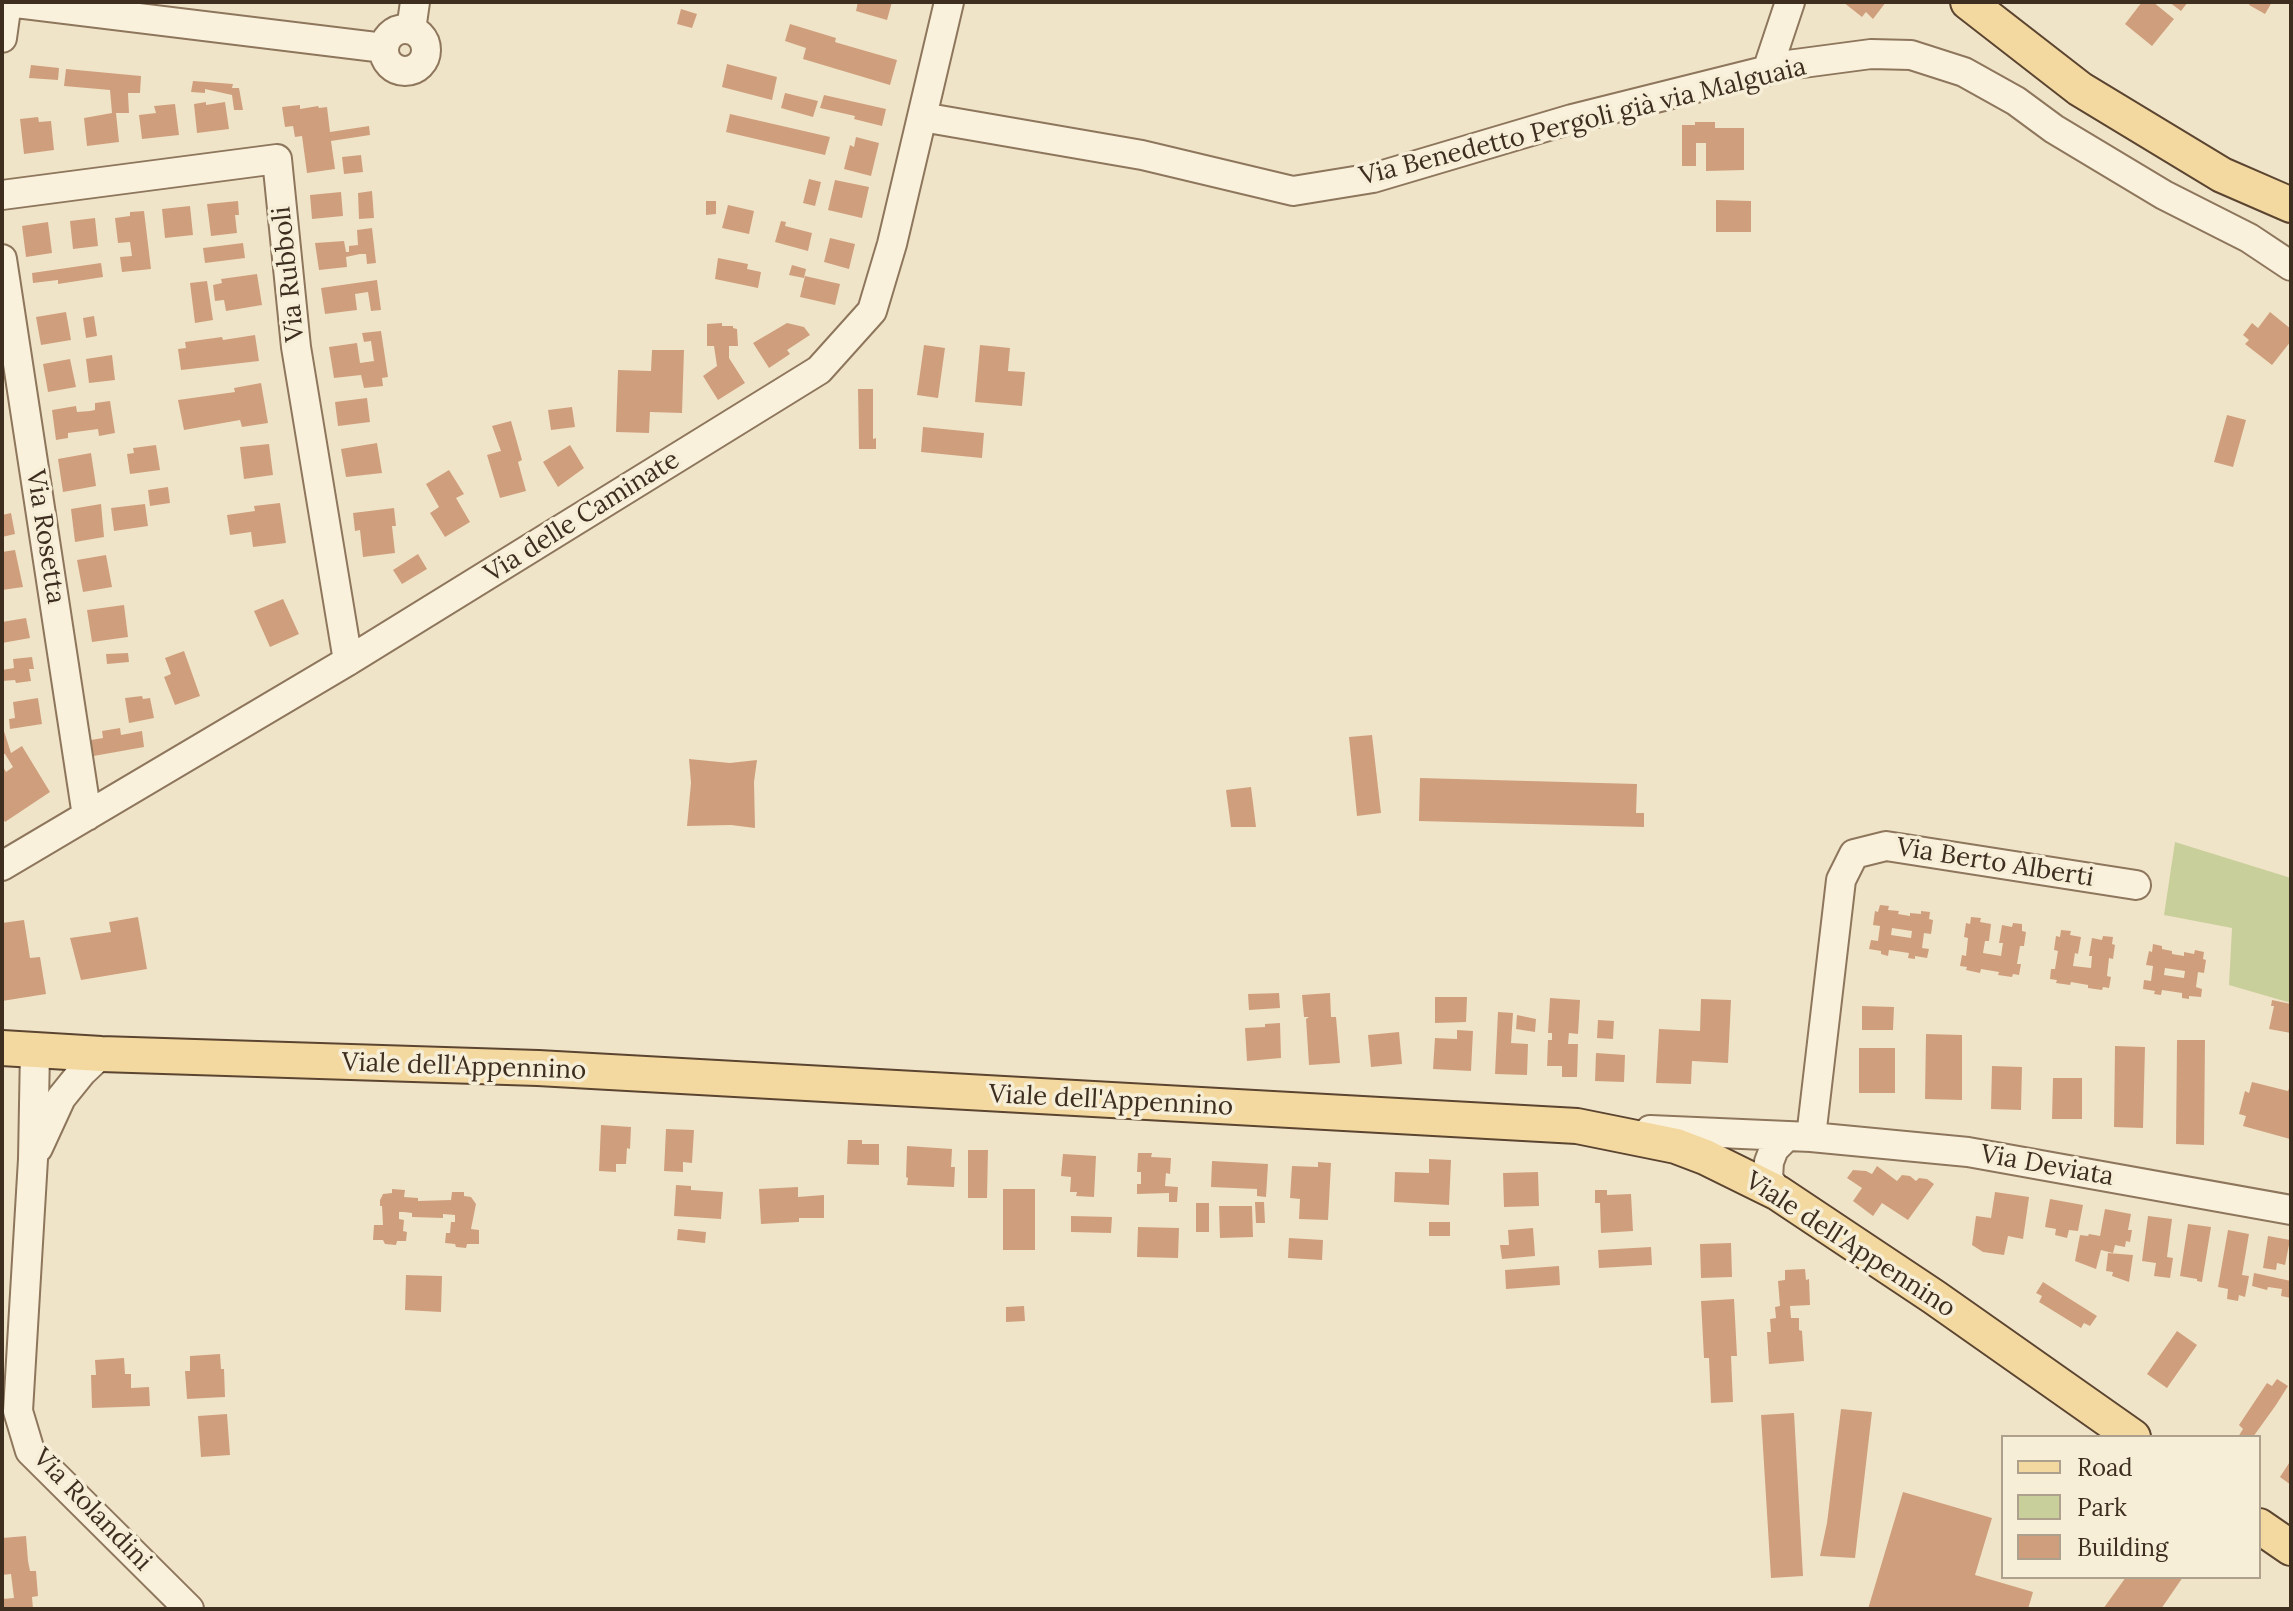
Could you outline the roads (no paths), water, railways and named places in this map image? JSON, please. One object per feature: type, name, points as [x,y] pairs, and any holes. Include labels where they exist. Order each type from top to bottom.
[{"type":"main road","points":[[1968,2],[2080,89],[2222,175],[2291,205]]},
{"type":"main road","name":"Viale dell'Appennino","points":[[31,1050],[538,1068],[1577,1126],[1676,1146],[1715,1145],[1778,1193],[1934,1297],[2130,1435]]},
{"type":"main road","points":[[2261,1527],[2291,1548]]},
{"type":"street","points":[[2,38],[7,2],[384,48],[394,32],[405,29],[413,16]]},
{"type":"street","name":"Via delle Caminate","points":[[2,866],[348,661],[819,370],[872,311],[892,244],[949,2]]},
{"type":"street","points":[[1767,71],[1790,2]]},
{"type":"street","name":"Via Benedetto Pergoli già via Malguaia","points":[[922,117],[1142,155],[1293,191],[1373,178],[1572,119],[1788,65],[1871,54],[1911,55],[1964,72],[2016,101],[2054,129],[2115,166],[2249,238],[2291,266]]},
{"type":"street","name":"Via Rubboli","points":[[2,195],[277,159],[296,347],[348,661]]},
{"type":"street","name":"Via Rosetta","points":[[2,259],[87,816]]},
{"type":"street","name":"Via Berto Alberti","points":[[1798,1138],[1841,880],[1854,854],[1886,846],[2136,885]]},
{"type":"street","name":"Via Rolandini","points":[[31,1050],[61,1098]]},
{"type":"street","name":"Via Rolandini","points":[[31,1050],[33,1159],[18,1411],[13,1431],[189,1609]]},
{"type":"street","name":"Via Rolandini","points":[[33,1159],[61,1098],[101,1054]]},
{"type":"street","points":[[1778,1193],[1768,1178],[1769,1162],[1774,1149],[1798,1138]]},
{"type":"street","name":"Via Deviata","points":[[1715,1145],[1728,1157],[1758,1144],[1798,1138],[1968,1152],[2291,1210]]}]
